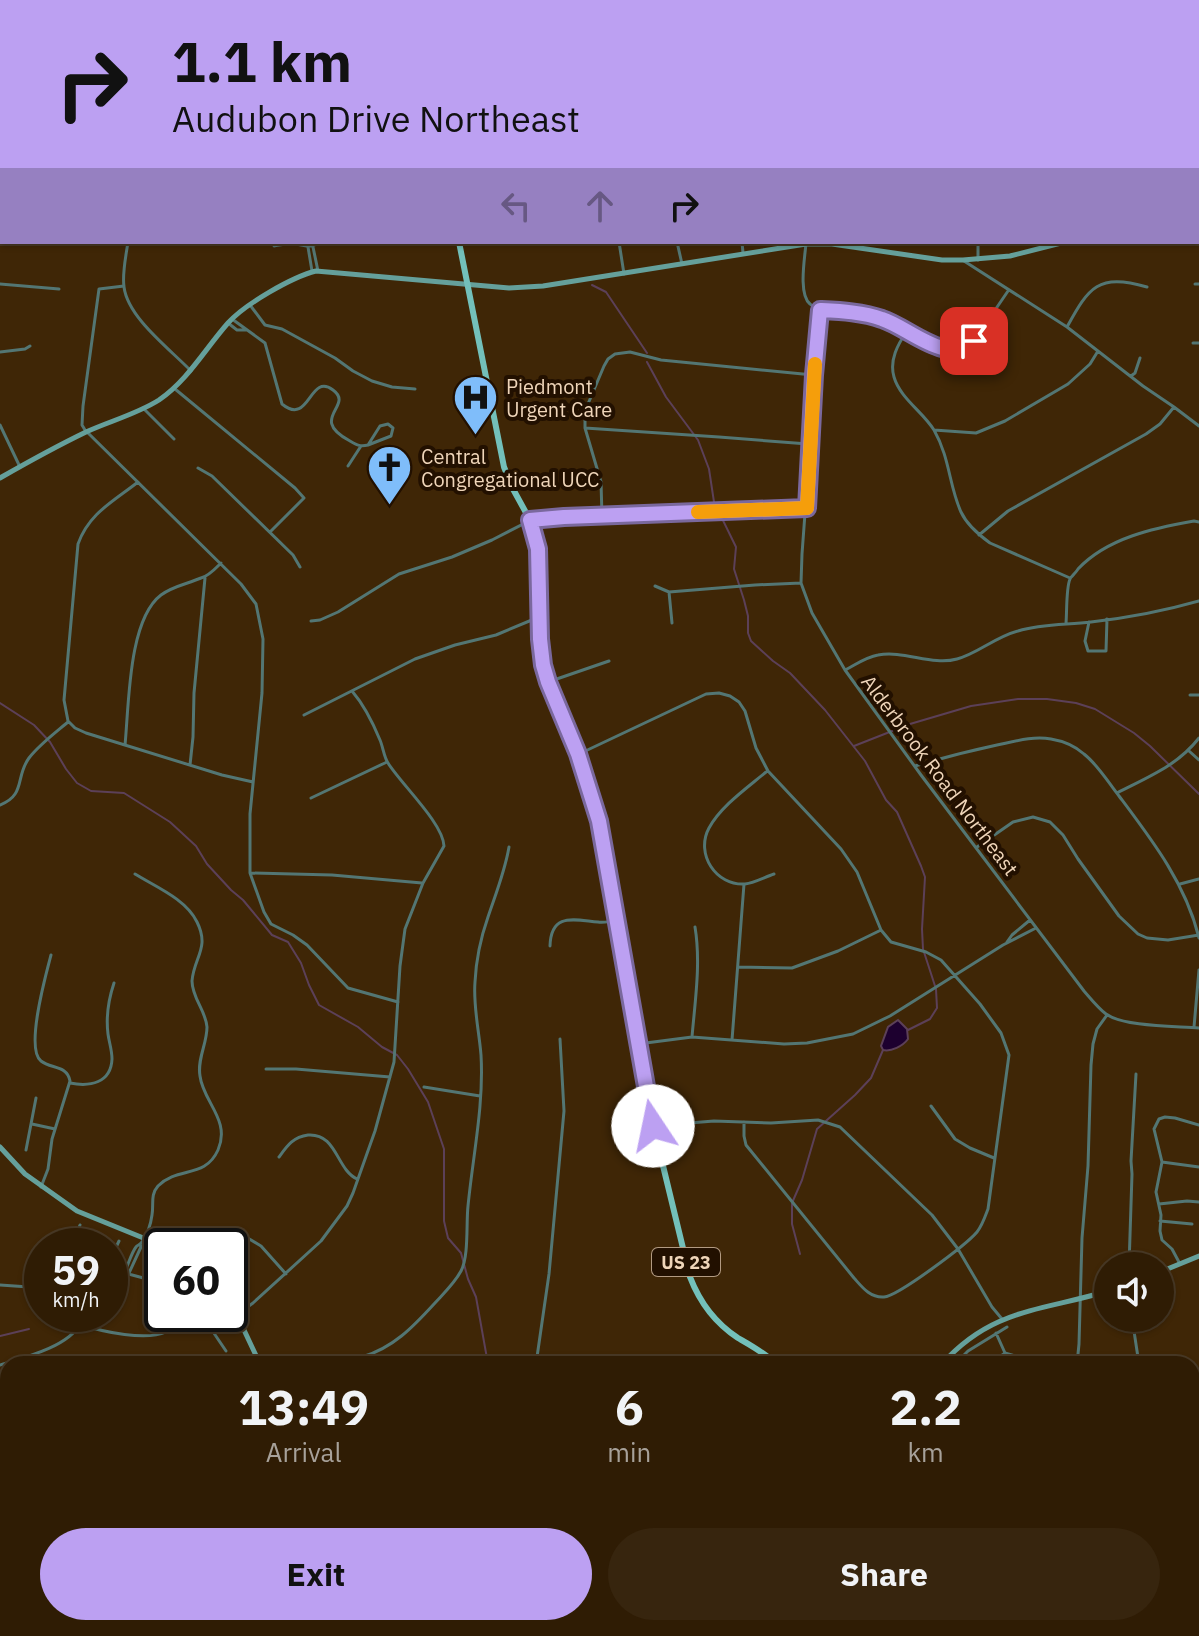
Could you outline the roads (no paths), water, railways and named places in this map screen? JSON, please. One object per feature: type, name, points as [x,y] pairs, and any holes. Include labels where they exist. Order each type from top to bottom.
[{"type":"main road","name":"US 23","points":[[459,244],[504,467],[530,520],[538,549],[542,657],[548,682],[578,754],[599,821],[653,1126],[690,1277],[710,1313],[724,1327],[767,1356]]},
{"type":"main road","points":[[0,478],[87,432],[143,408],[174,388],[230,321],[293,278],[315,272],[509,288],[543,286],[800,244]]},
{"type":"main road","points":[[832,244],[942,260],[978,260],[1058,244]]},
{"type":"main road","points":[[0,1147],[25,1174],[77,1211],[143,1241]]},
{"type":"main road","points":[[1174,1266],[1199,1256]]},
{"type":"main road","points":[[951,1356],[975,1333],[1002,1319],[1094,1296]]},
{"type":"main road","points":[[245,1332],[256,1356]]},
{"type":"street","points":[[128,244],[124,286],[132,308],[191,371]]},
{"type":"street","points":[[274,244],[311,247],[316,244]]},
{"type":"street","points":[[619,244],[624,274]]},
{"type":"street","points":[[677,244],[682,264]]},
{"type":"street","points":[[742,244],[743,253]]},
{"type":"street","points":[[806,244],[804,293],[810,305],[820,310],[876,317],[950,350],[969,346],[1008,291]]},
{"type":"street","points":[[978,244],[978,260]]},
{"type":"street","points":[[311,247],[315,272]]},
{"type":"street","points":[[963,260],[1067,327],[1199,426]]},
{"type":"street","points":[[1067,327],[1085,297],[1099,285],[1117,281],[1147,287]]},
{"type":"street","points":[[0,284],[59,289]]},
{"type":"street","points":[[124,286],[99,289],[82,425],[221,563],[256,604],[263,639],[262,693],[250,814],[250,873],[267,920],[307,945],[348,988],[398,1002]]},
{"type":"street","points":[[250,305],[265,325],[282,329],[372,381],[415,389]]},
{"type":"street","points":[[655,586],[669,592],[801,583],[820,310]]},
{"type":"street","points":[[230,321],[237,330],[246,330],[265,343],[282,404],[298,410],[323,386],[333,390],[338,399],[331,420],[332,427],[339,435],[361,446],[368,445],[391,436],[394,431],[392,426],[382,425],[368,445]]},
{"type":"street","points":[[907,331],[895,352],[894,380],[934,430],[948,460],[961,514],[979,535],[1004,550],[1070,578]]},
{"type":"street","points":[[1193,343],[1199,343]]},
{"type":"street","points":[[0,352],[30,346]]},
{"type":"street","points":[[934,430],[976,433],[1005,421],[1068,384],[1090,364],[1098,351]]},
{"type":"street","points":[[602,516],[601,482],[585,428],[585,411],[608,359],[623,352],[640,353],[661,360],[814,375]]},
{"type":"street","points":[[1131,376],[1140,358]]},
{"type":"street","points":[[174,388],[304,498],[270,532]]},
{"type":"street","points":[[979,535],[1008,511],[1146,434],[1160,424],[1174,407]]},
{"type":"street","points":[[143,408],[174,439]]},
{"type":"street","points":[[0,425],[20,467]]},
{"type":"street","points":[[585,428],[810,445]]},
{"type":"street","points":[[348,466],[361,446]]},
{"type":"street","points":[[198,468],[212,476],[270,532],[293,555],[300,567]]},
{"type":"street","points":[[138,482],[92,517],[78,544],[64,700],[68,721],[86,733],[253,782]]},
{"type":"street","points":[[311,621],[338,612],[388,579],[452,557],[530,520],[807,508]]},
{"type":"street","points":[[1066,623],[1070,578],[1085,562],[1112,546],[1159,527],[1199,522]]},
{"type":"street","points":[[125,745],[135,647],[145,617],[161,595],[185,583],[205,578],[221,563]]},
{"type":"street","points":[[190,765],[205,578]]},
{"type":"street","name":"Alderbrook Road Northeast","points":[[801,583],[818,626],[845,670],[1084,991],[1107,1015]]},
{"type":"street","points":[[669,592],[672,623]]},
{"type":"street","points":[[845,670],[879,654],[959,659],[997,638],[1020,630],[1089,622],[1199,601]]},
{"type":"street","points":[[304,715],[415,659],[496,635],[541,616]]},
{"type":"street","points":[[1089,622],[1085,641],[1088,651],[1106,651],[1107,619]]},
{"type":"street","points":[[548,682],[609,661]]},
{"type":"street","points":[[248,1305],[321,1241],[347,1206],[375,1131],[394,1062],[405,929],[444,841],[407,785],[387,762],[374,726],[352,691]]},
{"type":"street","points":[[578,754],[706,694],[719,693],[739,702],[768,771],[846,854],[857,872],[881,930],[896,945],[926,952],[941,960],[1001,1033],[1009,1055],[988,1209],[980,1228],[958,1249],[889,1297],[875,1297],[866,1291],[746,1145],[744,1122]]},
{"type":"street","points":[[1190,695],[1199,695]]},
{"type":"street","points":[[0,805],[13,799],[18,792],[22,772],[31,755],[68,721]]},
{"type":"street","points":[[915,766],[1040,737],[1067,743],[1087,755],[1154,843],[1179,884],[1199,937],[1168,940],[1138,934],[1119,916],[1063,835],[1050,822],[1033,817],[1024,819],[1002,829],[977,847]]},
{"type":"street","points":[[1117,793],[1172,764],[1189,751],[1199,738]]},
{"type":"street","points":[[1189,751],[1199,760]]},
{"type":"street","points":[[311,798],[387,762]]},
{"type":"street","points":[[768,771],[718,815],[706,834],[705,853],[713,870],[724,879],[744,884],[774,874]]},
{"type":"street","points":[[362,1356],[380,1351],[414,1327],[462,1270],[465,1261],[480,1096],[481,1057],[475,982],[481,942],[509,847]]},
{"type":"street","points":[[250,873],[332,875],[423,883]]},
{"type":"street","points":[[128,1266],[137,1245],[143,1241],[153,1214],[155,1188],[174,1175],[196,1171],[211,1164],[221,1140],[218,1114],[200,1077],[207,1026],[192,991],[193,971],[203,946],[199,925],[180,902],[135,874]]},
{"type":"street","points":[[1179,884],[1199,879]]},
{"type":"street","points":[[732,1040],[744,884]]},
{"type":"street","points":[[1007,942],[1031,920]]},
{"type":"street","points":[[550,946],[553,930],[563,921],[617,921]]},
{"type":"street","points":[[692,1037],[697,984],[695,927]]},
{"type":"street","points":[[638,1044],[692,1037],[807,1043],[853,1034],[890,1016],[1007,942],[1037,927]]},
{"type":"street","points":[[738,967],[792,968],[838,951],[881,930]]},
{"type":"street","points":[[41,1187],[70,1083],[69,1075],[43,1063],[35,1053],[41,998],[51,955]]},
{"type":"street","points":[[1078,1356],[1091,1065],[1097,1029],[1107,1015],[1133,1023],[1196,1028],[1199,970]]},
{"type":"street","points":[[70,1083],[99,1082],[110,1070],[112,1060],[108,1025],[114,983]]},
{"type":"street","points":[[538,1356],[549,1274],[564,1111],[560,1039]]},
{"type":"street","points":[[266,1069],[390,1077]]},
{"type":"street","points":[[1129,1252],[1136,1074]]},
{"type":"street","points":[[424,1087],[480,1096]]},
{"type":"street","points":[[26,1150],[36,1098]]},
{"type":"street","points":[[931,1106],[955,1139],[996,1158]]},
{"type":"street","points":[[1180,1264],[1172,1249],[1162,1240],[1156,1192],[1162,1162],[1154,1129],[1159,1119],[1165,1117],[1199,1125]]},
{"type":"street","points":[[653,1126],[714,1121],[818,1120],[840,1127],[932,1215],[958,1249],[1002,1319]]},
{"type":"street","points":[[32,1124],[55,1129]]},
{"type":"street","points":[[279,1157],[291,1141],[299,1137],[323,1137],[352,1177],[358,1179]]},
{"type":"street","points":[[1162,1162],[1199,1167]]},
{"type":"street","points":[[1159,1204],[1199,1202]]},
{"type":"street","points":[[1160,1221],[1192,1224]]},
{"type":"street","points":[[248,1238],[261,1246],[286,1274]]},
{"type":"street","points":[[128,1273],[144,1278]]},
{"type":"street","points":[[0,1285],[24,1287]]},
{"type":"street","points":[[963,1356],[1007,1327]]},
{"type":"street","points":[[31,1356],[75,1332]]},
{"type":"street","points":[[119,1332],[144,1337],[166,1332]]},
{"type":"street","points":[[213,1332],[226,1351]]},
{"type":"street","points":[[1134,1332],[1138,1356]]},
{"type":"street","points":[[996,1333],[1005,1353],[1016,1356]]},
{"type":"street","points":[[1001,1356],[1005,1353]]},
{"type":"waterway","points":[[592,285],[606,292],[647,353]]},
{"type":"waterway","points":[[647,362],[666,397],[698,440],[709,469],[714,502],[736,547],[734,569],[748,616],[751,641],[790,673],[825,710],[865,761],[886,800],[897,812],[921,866],[925,877],[923,949],[936,989],[937,1008],[930,1019],[908,1030]]},
{"type":"waterway","points":[[854,746],[910,724],[971,706],[1018,699],[1076,703],[1095,709],[1134,733],[1199,794]]},
{"type":"waterway","points":[[0,703],[34,725],[50,742],[77,783],[91,791],[124,793],[170,822],[196,846],[207,864],[272,935],[288,942],[319,1005],[358,1027],[397,1055],[408,1069],[428,1102],[444,1149],[444,1221],[448,1238],[461,1253],[476,1297],[487,1356]]},
{"type":"waterway","points":[[800,1254],[792,1224],[792,1203],[817,1129],[871,1078],[883,1050]]},
{"type":"waterway","points":[[0,1336],[24,1330]]},
{"type":"place","name":"Piedmont Urgent Care","points":[[475,436]]},
{"type":"place","name":"Central Congregational UCC","points":[[390,506]]}]
